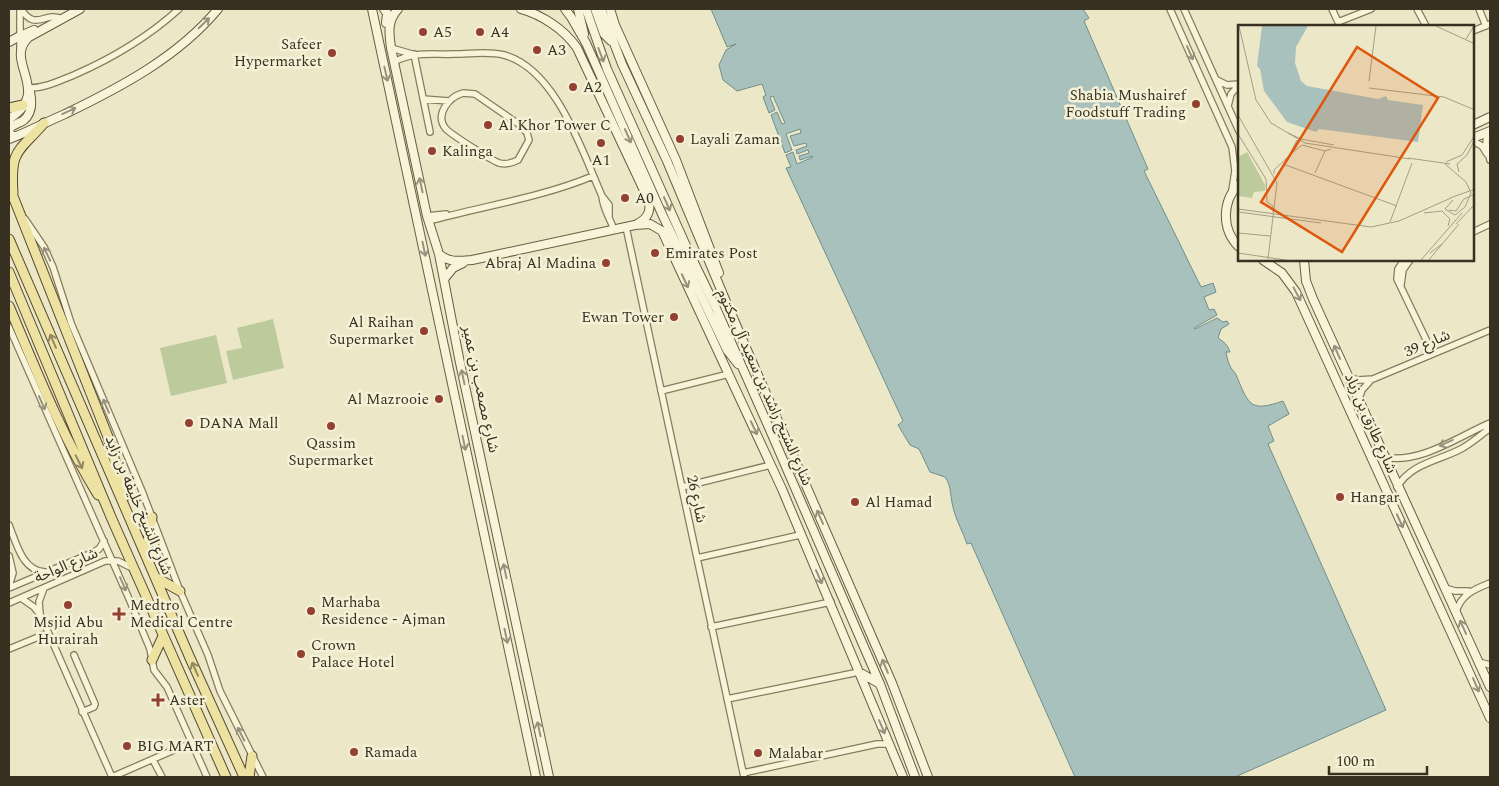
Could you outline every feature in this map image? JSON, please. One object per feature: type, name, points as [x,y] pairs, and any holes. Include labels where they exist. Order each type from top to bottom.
[{"type":"main road","points":[[80,9],[26,40],[20,53],[21,62],[28,79],[31,100],[30,110],[25,119],[10,128],[11,138],[107,94],[141,74],[187,40],[218,9]]},
{"type":"main road","name":"شارع مصعب بن عمير","points":[[374,9],[379,58],[536,777]]},
{"type":"main road","points":[[384,9],[387,13],[386,27],[389,35]]},
{"type":"main road","name":"شارع مصعب بن عمير","points":[[398,9],[391,20],[389,35],[391,48],[428,218],[439,254],[461,367],[549,777]]},
{"type":"main road","points":[[521,9],[546,20],[574,42],[649,201],[650,209],[647,216],[635,225]]},
{"type":"main road","points":[[565,9],[572,17],[586,44],[662,214],[724,343],[731,356],[741,367]]},
{"type":"main road","points":[[580,9],[586,44]]},
{"type":"main road","name":"شارع الشيخ راشد بن سعيد آل مكتوم","points":[[586,9],[606,69],[770,430],[880,684],[915,777]]},
{"type":"main road","points":[[595,9],[604,34],[613,42]]},
{"type":"main road","name":"شارع الشيخ راشد بن سعيد آل مكتوم","points":[[601,9],[613,42],[667,161],[727,304],[892,683],[928,777]]},
{"type":"main road","points":[[610,9],[615,25],[680,168],[720,275],[727,304]]},
{"type":"main road","points":[[9,42],[20,36],[48,27]]},
{"type":"main road","points":[[9,118],[23,106],[28,97],[29,88]]},
{"type":"main road","points":[[9,108],[23,106]]},
{"type":"main road","points":[[614,127],[619,116]]},
{"type":"main road","points":[[1475,121],[1490,117]]},
{"type":"main road","points":[[13,202],[12,171],[15,156],[44,124]]},
{"type":"main road","points":[[1474,139],[1489,132]]},
{"type":"main road","points":[[1238,185],[1231,193],[1226,208],[1226,223],[1232,238],[1238,246]]},
{"type":"main road","points":[[9,186],[13,202],[111,447],[128,514]]},
{"type":"main road","points":[[444,279],[457,265],[472,260],[635,225],[650,224],[662,231],[771,465],[800,535],[831,602],[903,777]]},
{"type":"main road","name":"شارع الشيخ خليفة بن زايد","points":[[9,239],[155,577],[244,777]]},
{"type":"main road","points":[[439,254],[452,261],[472,260]]},
{"type":"main road","name":"شارع طارق بن زياد","points":[[1264,261],[1282,273],[1296,292],[1490,718]]},
{"type":"main road","name":"شارع طارق بن زياد","points":[[1304,261],[1306,281],[1310,291],[1384,457],[1489,681]]},
{"type":"main road","name":"شارع الشيخ خليفة بن زايد","points":[[9,272],[111,517],[226,777]]},
{"type":"main road","points":[[9,306],[38,375],[82,468],[111,517]]},
{"type":"main road","points":[[65,329],[77,338]]},
{"type":"main road","points":[[710,334],[724,343]]},
{"type":"main road","points":[[36,389],[38,375]]},
{"type":"main road","points":[[762,446],[770,430]]},
{"type":"main road","points":[[146,554],[152,517]]},
{"type":"main road","points":[[155,577],[180,591]]},
{"type":"main road","points":[[152,660],[163,636]]},
{"type":"main road","points":[[1468,667],[1479,662]]},
{"type":"main road","points":[[859,672],[880,684]]},
{"type":"main road","points":[[249,777],[252,756]]},
{"type":"street","points":[[20,9],[33,21],[40,21],[50,17],[62,19]]},
{"type":"street","points":[[20,9],[20,53]]},
{"type":"street","points":[[29,88],[51,84],[112,57],[149,34],[179,9]]},
{"type":"street","points":[[1170,9],[1232,147],[1235,170],[1231,193]]},
{"type":"street","points":[[1332,9],[1339,24],[1371,9]]},
{"type":"street","points":[[1418,9],[1426,25]]},
{"type":"street","points":[[1474,31],[1488,25],[1480,9]]},
{"type":"street","points":[[1186,10],[1238,129]]},
{"type":"street","points":[[391,48],[414,54],[494,54],[512,58],[528,67],[547,85],[558,103],[608,206],[614,230]]},
{"type":"street","points":[[394,62],[414,54]]},
{"type":"street","points":[[414,54],[430,132]]},
{"type":"street","points":[[1216,79],[1227,85],[1238,84]]},
{"type":"street","points":[[1228,106],[1231,94],[1238,85]]},
{"type":"street","points":[[423,99],[449,101],[459,94],[471,93],[525,130],[529,140],[521,157],[510,163],[498,162],[447,130],[443,125],[442,114],[449,101]]},
{"type":"street","points":[[1489,132],[1486,143],[1490,160]]},
{"type":"street","points":[[1474,140],[1482,146],[1490,160]]},
{"type":"street","points":[[428,218],[548,192],[593,176]]},
{"type":"street","points":[[13,202],[49,257],[77,338],[208,655],[223,698],[263,777]]},
{"type":"street","points":[[1474,232],[1490,224]]},
{"type":"street","name":"شارع 26","points":[[626,227],[743,775]]},
{"type":"street","points":[[1403,261],[1399,265],[1397,274],[1397,279],[1403,289]]},
{"type":"street","points":[[1409,261],[1402,274],[1401,284],[1433,354]]},
{"type":"street","points":[[9,327],[150,648],[154,670],[167,687],[207,777]]},
{"type":"street","name":"شارع 39","points":[[1348,377],[1358,380],[1373,379],[1490,330]]},
{"type":"street","points":[[661,391],[729,374]]},
{"type":"street","points":[[1358,400],[1365,386],[1373,379]]},
{"type":"street","points":[[1384,457],[1398,459],[1413,457],[1490,423]]},
{"type":"street","points":[[1398,487],[1408,473],[1415,468],[1459,450],[1490,428]]},
{"type":"street","points":[[682,487],[771,465]]},
{"type":"street","points":[[9,525],[24,561],[31,568],[47,572]]},
{"type":"street","points":[[697,558],[800,535]]},
{"type":"street","name":"شارع الواحة","points":[[9,587],[96,551],[104,541]]},
{"type":"street","points":[[9,587],[13,573],[9,555],[14,554],[19,549]]},
{"type":"street","name":"شارع الواحة","points":[[9,603],[101,562],[112,561],[134,569]]},
{"type":"street","points":[[66,564],[72,565],[74,570],[72,576]]},
{"type":"street","points":[[1445,588],[1460,592],[1490,583]]},
{"type":"street","points":[[40,616],[39,602],[44,588]]},
{"type":"street","points":[[1456,612],[1463,598],[1475,589]]},
{"type":"street","points":[[21,598],[34,607],[40,616],[112,777],[183,746],[194,748]]},
{"type":"street","points":[[711,627],[831,602]]},
{"type":"street","points":[[9,649],[48,633]]},
{"type":"street","points":[[74,655],[95,704],[94,707],[82,712]]},
{"type":"street","points":[[1479,662],[1490,665]]},
{"type":"street","points":[[727,699],[859,672]]},
{"type":"street","points":[[743,775],[877,744],[889,744]]},
{"type":"street","points":[[153,760],[162,777]]},
{"type":"green space","points":[[273,319],[284,368],[233,380],[226,351],[242,348],[237,328]]},
{"type":"green space","points":[[216,335],[227,383],[171,396],[160,348]]},
{"type":"water","points":[[711,9],[1083,9],[1089,18],[1084,21],[1148,169],[1144,171],[1201,287],[1213,283],[1216,292],[1204,297],[1209,310],[1214,309],[1217,315],[1194,328],[1217,318],[1223,322],[1227,321],[1229,324],[1221,329],[1218,338],[1228,347],[1230,352],[1226,352],[1229,364],[1236,374],[1248,400],[1258,406],[1283,401],[1289,414],[1268,426],[1274,441],[1268,444],[1386,710],[1235,777],[1075,777],[971,543],[967,544],[955,515],[947,481],[945,477],[930,472],[919,449],[910,445],[898,425],[903,421],[786,168],[791,167],[786,155],[793,152],[797,164],[813,157],[800,160],[799,156],[809,153],[808,150],[797,154],[796,150],[807,146],[806,143],[794,146],[790,136],[801,133],[800,129],[786,134],[792,150],[785,153],[771,115],[777,112],[782,124],[785,123],[773,96],[770,97],[775,110],[769,113],[763,97],[766,95],[762,84],[737,91],[723,80],[719,65],[726,50],[736,44],[727,47]]},
{"type":"place","name":"A5","points":[[423,32]]},
{"type":"place","name":"A4","points":[[480,32]]},
{"type":"place","name":"A3","points":[[537,50]]},
{"type":"place","name":"Safeer Hypermarket","points":[[332,53]]},
{"type":"place","name":"A2","points":[[573,87]]},
{"type":"place","name":"Shabia Mushairef Foodstuff Trading","points":[[1196,104]]},
{"type":"place","name":"Al Khor Tower C","points":[[488,125]]},
{"type":"place","name":"Layali Zaman","points":[[680,139]]},
{"type":"place","name":"A1","points":[[601,143]]},
{"type":"place","name":"Kalinga","points":[[432,151]]},
{"type":"place","name":"A0","points":[[625,198]]},
{"type":"place","name":"Emirates Post","points":[[655,253]]},
{"type":"place","name":"Abraj Al Madina","points":[[606,263]]},
{"type":"place","name":"Ewan Tower","points":[[674,317]]},
{"type":"place","name":"Al Raihan Supermarket","points":[[424,331]]},
{"type":"place","name":"Al Mazrooie","points":[[439,399]]},
{"type":"place","name":"DANA Mall","points":[[189,423]]},
{"type":"place","name":"Qassim Supermarket","points":[[331,426]]},
{"type":"place","name":"Hangar","points":[[1340,497]]},
{"type":"place","name":"Al Hamad","points":[[855,502]]},
{"type":"place","name":"Msjid Abu Hurairah","points":[[68,605]]},
{"type":"place","name":"Marhaba Residence - Ajman","points":[[311,611]]},
{"type":"place","name":"Medtro Medical Centre","points":[[119,614]]},
{"type":"place","name":"Crown Palace Hotel","points":[[301,654]]},
{"type":"place","name":"Aster","points":[[158,700]]},
{"type":"place","name":"BIG MART","points":[[127,746]]},
{"type":"place","name":"Ramada","points":[[354,752]]},
{"type":"place","name":"Malabar","points":[[758,753]]}]
